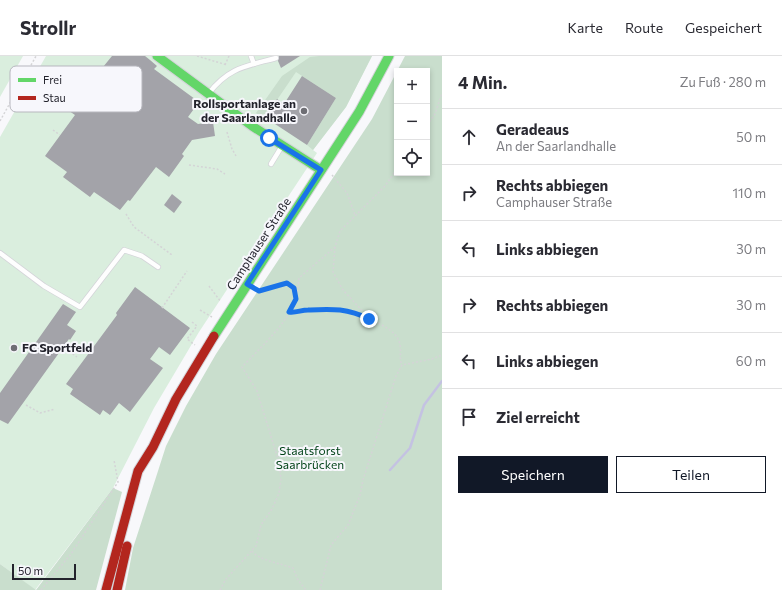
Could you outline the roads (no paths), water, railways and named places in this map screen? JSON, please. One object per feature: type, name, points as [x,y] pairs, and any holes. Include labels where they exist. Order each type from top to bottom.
[{"type":"main road","points":[[157,56],[282,146],[321,170]]},
{"type":"main road","name":"Camphauser Straße","points":[[106,590],[138,471],[153,447],[179,392],[228,312],[359,112],[389,56]]},
{"type":"main road","name":"Camphauser Straße","points":[[117,590],[129,537],[147,476],[153,447]]},
{"type":"lane","points":[[251,56],[254,64]]},
{"type":"lane","points":[[208,94],[219,80],[232,71],[276,58]]},
{"type":"lane","points":[[272,164],[282,146]]},
{"type":"lane","points":[[0,253],[44,286],[80,307],[124,250],[142,256],[158,267]]},
{"type":"waterway","points":[[390,470],[410,448],[424,405],[442,381]]},
{"type":"place","name":"Rollsportanlage an der Saarlandhalle","points":[[304,111]]},
{"type":"place","name":"FC Sportfeld","points":[[14,348]]},
{"type":"park label","name":"Staatsforst Saarbrücken","points":[[310,458]]}]
